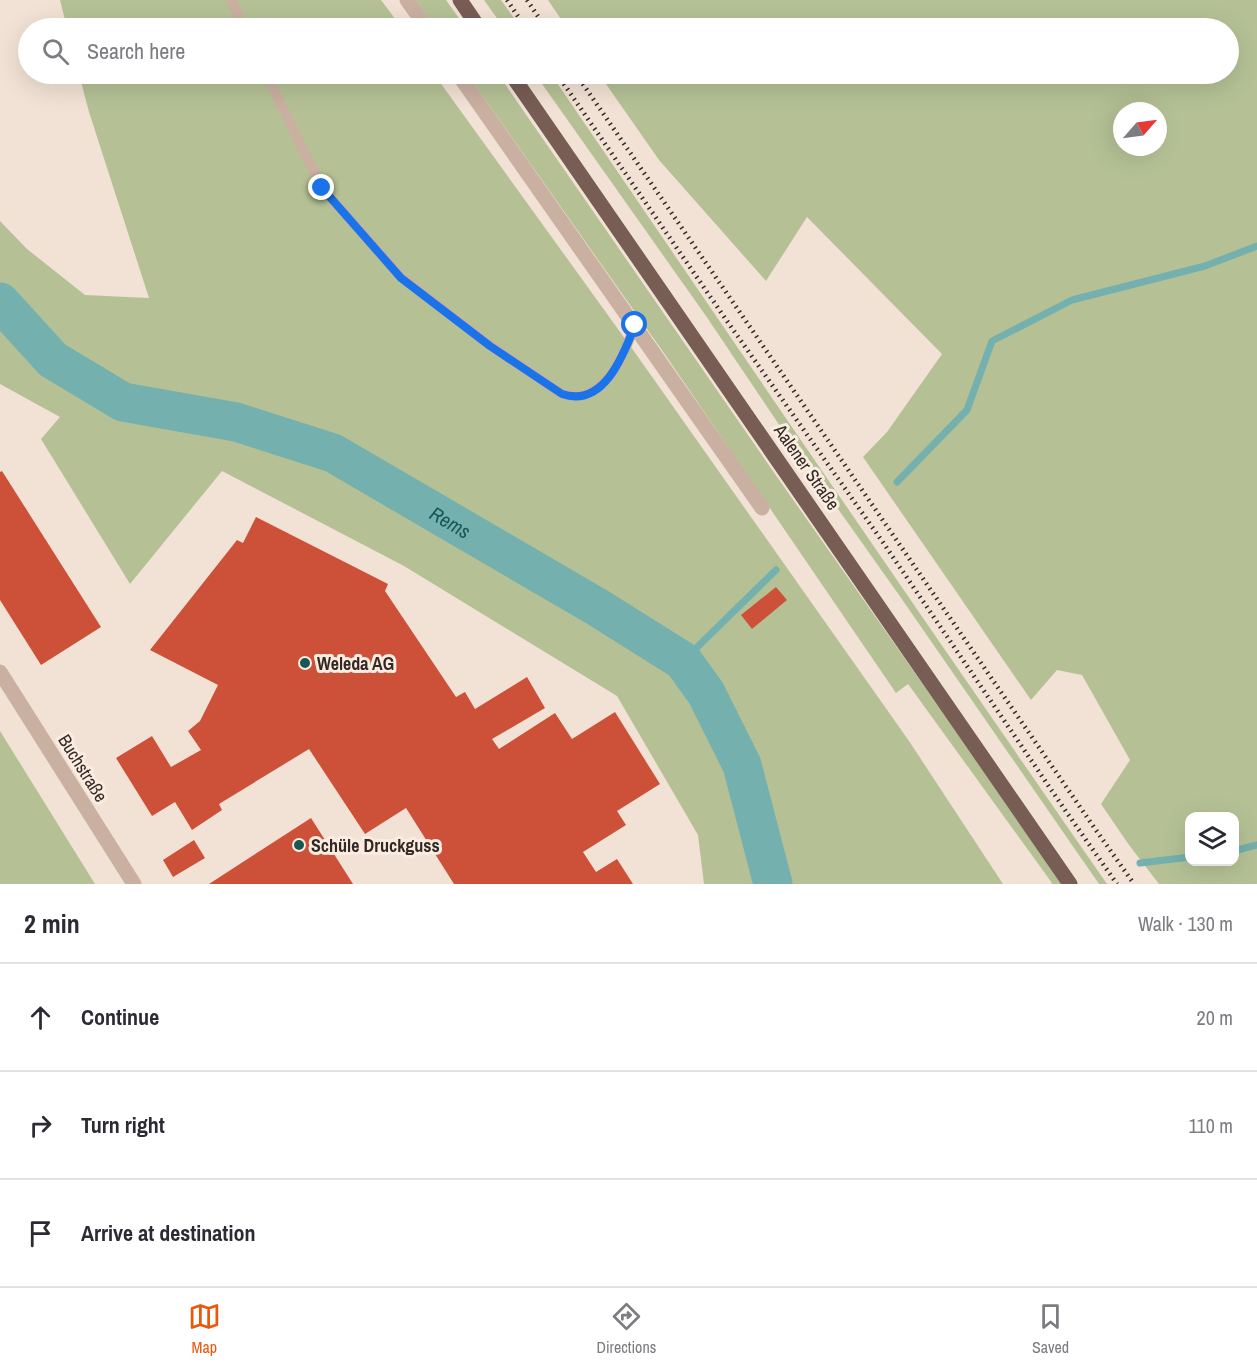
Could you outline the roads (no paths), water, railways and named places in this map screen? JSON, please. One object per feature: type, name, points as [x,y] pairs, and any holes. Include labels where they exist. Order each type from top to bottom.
[{"type":"main road","points":[[460,0],[472,18]]},
{"type":"main road","name":"Aalener Straße","points":[[518,84],[1070,884]]},
{"type":"street","points":[[407,0],[420,18]]},
{"type":"street","points":[[465,84],[762,508]]},
{"type":"street","name":"Buchstraße","points":[[0,672],[134,884]]},
{"type":"lane","points":[[231,0],[240,18]]},
{"type":"lane","points":[[272,84],[322,188],[401,278],[499,352],[562,394],[572,397],[584,396],[600,388],[624,354],[635,325]]},
{"type":"waterway","points":[[897,482],[967,410],[992,341],[1072,300],[1205,266],[1257,246]]},
{"type":"waterway","name":"Rems","points":[[0,302],[53,360],[123,402],[236,422],[333,453],[597,607],[683,661],[706,693],[742,765],[773,884]]},
{"type":"waterway","points":[[683,661],[776,570]]},
{"type":"waterway","points":[[1239,850],[1257,845]]},
{"type":"waterway","points":[[1140,863],[1185,858]]},
{"type":"railway","points":[[507,0],[519,18]]},
{"type":"railway","points":[[527,0],[539,18]]},
{"type":"railway","points":[[564,84],[1117,884]]},
{"type":"railway","points":[[583,84],[1134,884]]},
{"type":"place","name":"Weleda AG","points":[[305,663]]},
{"type":"place","name":"Schüle Druckguss","points":[[299,845]]}]
